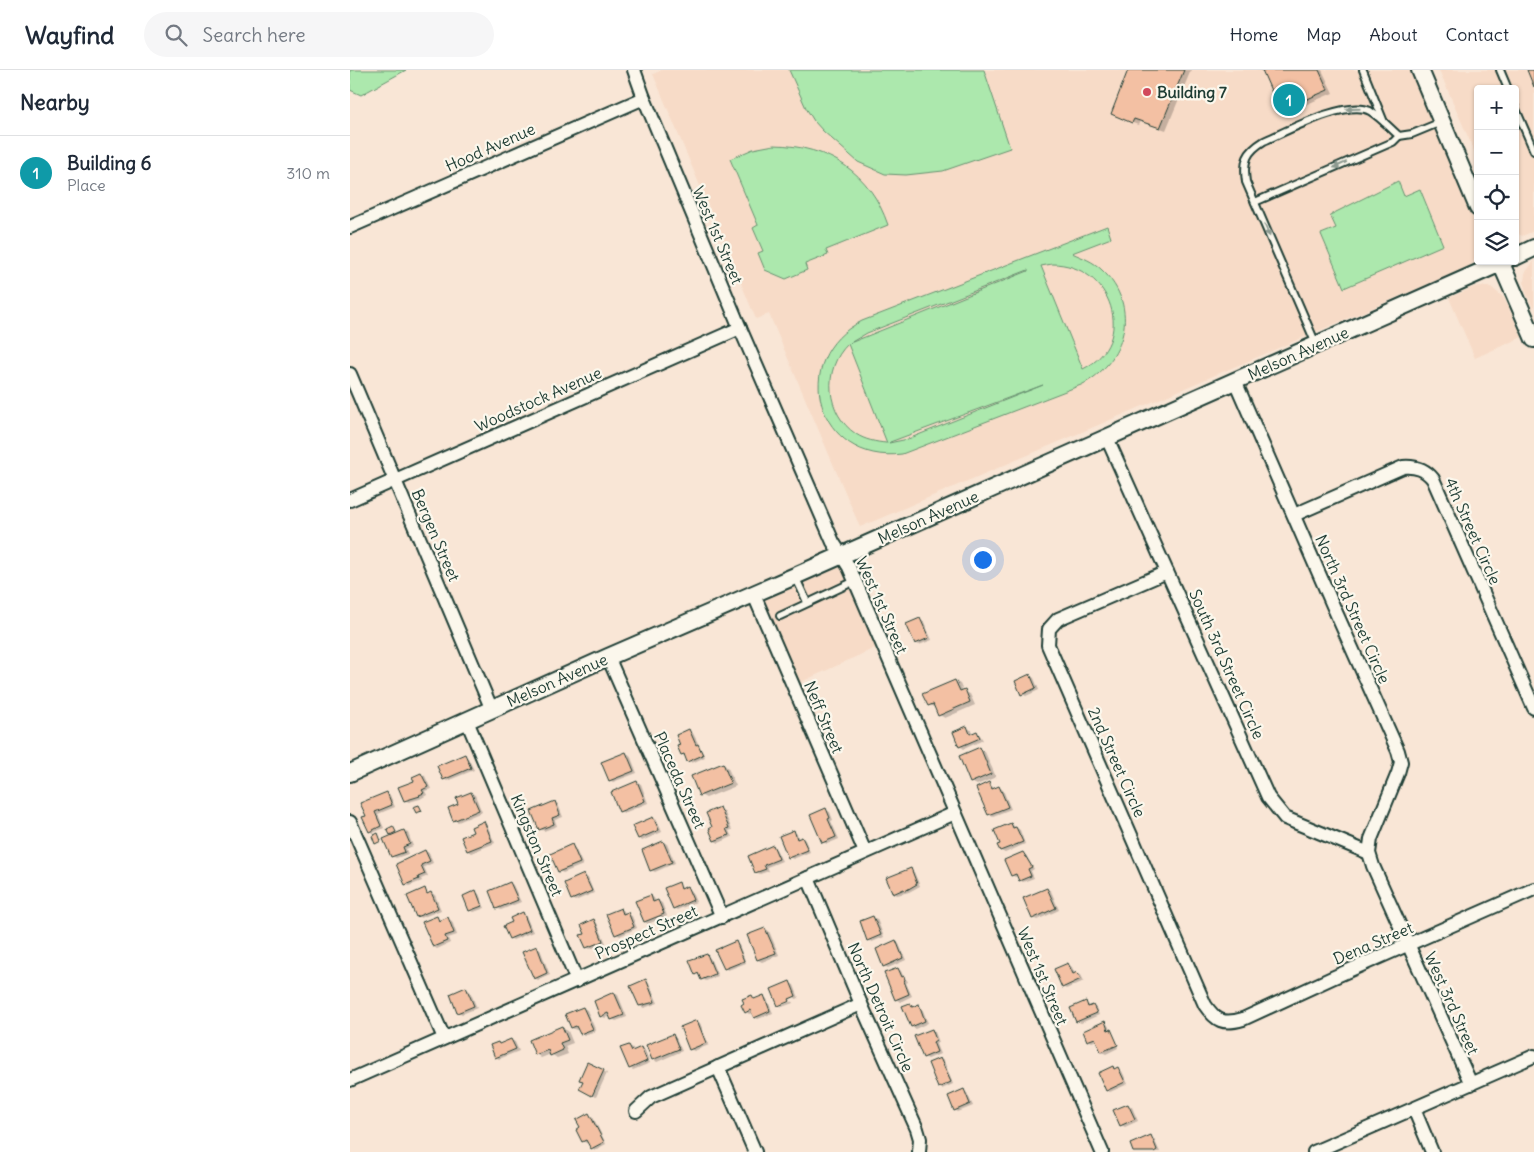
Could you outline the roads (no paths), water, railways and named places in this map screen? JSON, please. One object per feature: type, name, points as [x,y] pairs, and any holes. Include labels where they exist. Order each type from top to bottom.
[{"type":"street","name":"West 1st Street","points":[[634,70],[740,328],[833,542],[849,567],[1102,1152]]},
{"type":"street","points":[[1420,70],[1474,198]]},
{"type":"street","name":"Hood Avenue","points":[[350,227],[644,98]]},
{"type":"street","name":"Melson Avenue","points":[[1519,255],[1534,248]]},
{"type":"street","name":"Melson Avenue","points":[[350,773],[1496,265]]},
{"type":"street","points":[[1507,265],[1530,317],[1534,339]]},
{"type":"street","name":"Woodstock Avenue","points":[[350,500],[740,328]]},
{"type":"street","name":"Bergen Street","points":[[350,374],[492,710]]},
{"type":"street","name":"North 3rd Street Circle","points":[[1235,381],[1400,757],[1401,762],[1398,772],[1371,839],[1369,853]]},
{"type":"street","name":"South 3rd Street Circle","points":[[1107,438],[1268,797],[1285,818],[1369,853]]},
{"type":"street","name":"4th Street Circle","points":[[1294,515],[1403,467],[1412,466],[1427,472],[1433,479],[1534,708]]},
{"type":"street","name":"2nd Street Circle","points":[[1168,572],[1058,619],[1049,629],[1048,645],[1205,1005],[1213,1016],[1223,1022]]},
{"type":"street","name":"Neff Street","points":[[754,594],[865,852]]},
{"type":"street","name":"Placeda Street","points":[[608,658],[722,917]]},
{"type":"street","name":"Kingston Street","points":[[467,721],[577,981]]},
{"type":"street","name":"Prospect Street","points":[[350,1080],[955,813]]},
{"type":"street","points":[[350,822],[444,1038]]},
{"type":"street","name":"West 3rd Street","points":[[1369,853],[1373,866],[1471,1084]]},
{"type":"street","name":"North Detroit Circle","points":[[808,878],[861,1004],[917,1129],[920,1150]]},
{"type":"street","name":"Dena Street","points":[[1223,1022],[1243,1019],[1534,889]]},
{"type":"street","points":[[636,1111],[650,1097],[861,1004]]},
{"type":"street","points":[[1314,1152],[1534,1056]]},
{"type":"street","points":[[718,1067],[755,1152]]},
{"type":"street","points":[[1414,1109],[1432,1152]]},
{"type":"lane","points":[[1363,70],[1385,123]]},
{"type":"lane","points":[[1500,70],[1506,85]]},
{"type":"lane","points":[[1316,344],[1246,182],[1244,168],[1247,156],[1254,147],[1264,141],[1338,110],[1357,108],[1368,111],[1400,136]]},
{"type":"lane","points":[[1519,116],[1534,152]]},
{"type":"lane","points":[[1256,202],[1393,142],[1400,136],[1412,134],[1442,122]]},
{"type":"lane","points":[[795,576],[807,602]]},
{"type":"lane","points":[[780,616],[855,581]]},
{"type":"place","name":"Building 7","points":[[1147,92]]},
{"type":"place","name":"Building 6","points":[[1289,100]]}]
